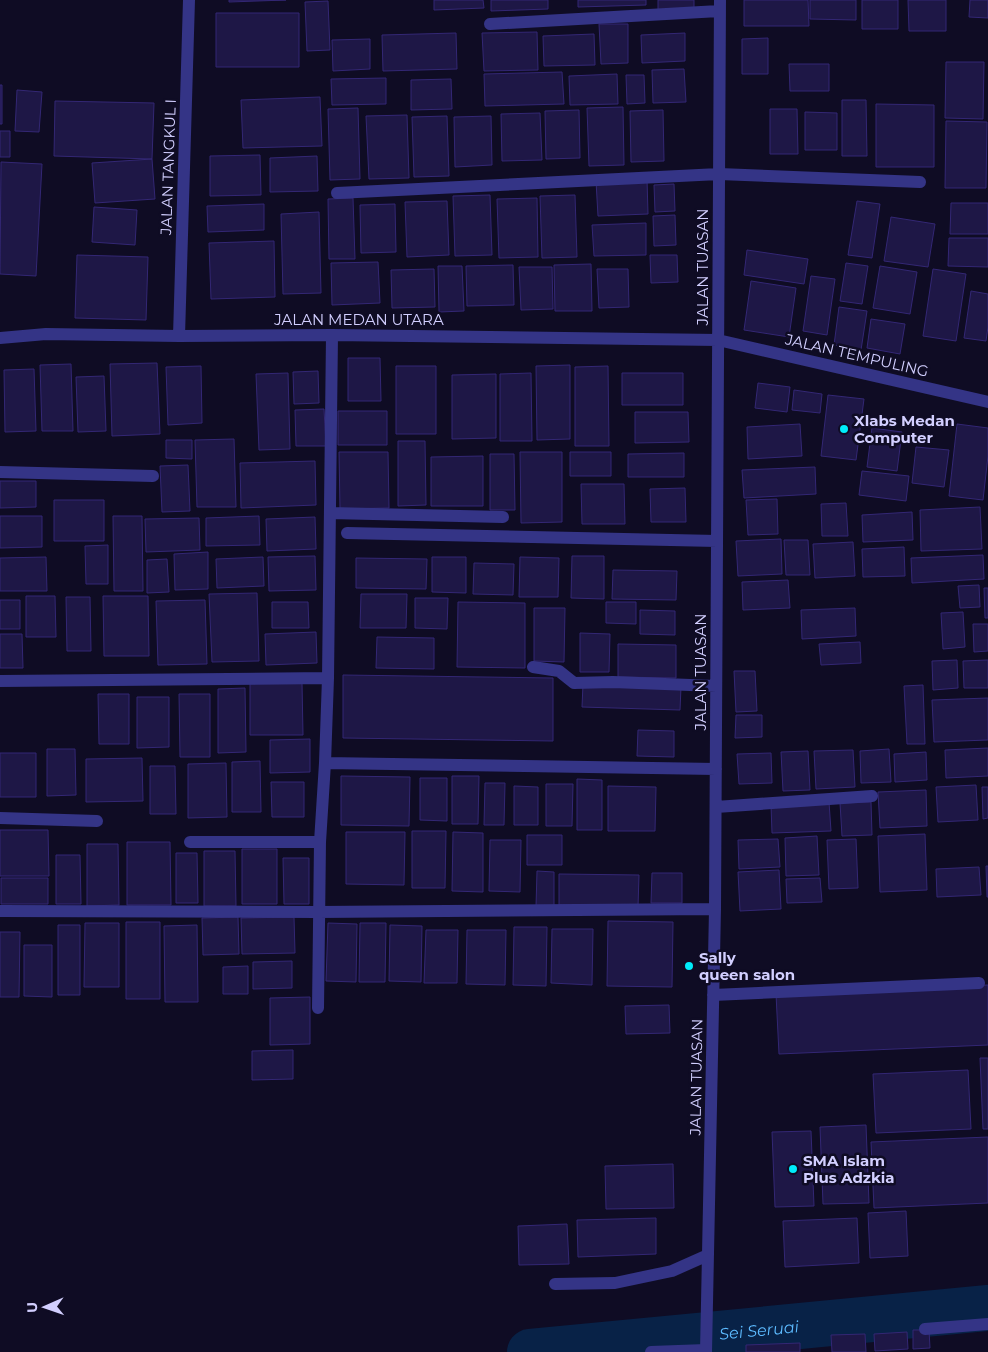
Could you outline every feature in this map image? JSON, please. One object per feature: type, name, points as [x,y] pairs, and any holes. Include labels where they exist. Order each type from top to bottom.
[{"type":"street","name":"JALAN TANGKUL I","points":[[179,336],[189,0]]},
{"type":"street","points":[[490,24],[720,6]]},
{"type":"street","name":"JALAN TUASAN","points":[[706,1349],[715,909],[720,6]]},
{"type":"street","points":[[337,193],[719,174],[920,182]]},
{"type":"street","name":"JALAN MEDAN UTARA","points":[[0,338],[46,334],[179,336],[332,335],[718,340]]},
{"type":"street","points":[[318,1008],[320,842],[328,678],[332,335]]},
{"type":"street","name":"JALAN TEMPULING","points":[[718,340],[988,402]]},
{"type":"street","points":[[0,472],[153,476]]},
{"type":"street","points":[[330,514],[503,517]]},
{"type":"street","points":[[346,533],[717,541]]},
{"type":"street","points":[[533,667],[560,670],[574,683],[613,682],[716,686]]},
{"type":"street","points":[[0,681],[328,678]]},
{"type":"street","points":[[325,763],[716,769]]},
{"type":"street","points":[[716,807],[872,796]]},
{"type":"street","points":[[0,818],[96,821]]},
{"type":"street","points":[[190,842],[320,842]]},
{"type":"street","points":[[0,911],[318,912],[715,909]]},
{"type":"street","points":[[713,995],[980,983]]},
{"type":"street","points":[[555,1284],[615,1283],[672,1271],[708,1256]]},
{"type":"street","points":[[925,1329],[988,1324]]},
{"type":"street","points":[[651,1352],[706,1349]]},
{"type":"building","points":[[229,0],[286,0],[229,2]]},
{"type":"building","points":[[434,0],[483,0],[484,8],[434,10]]},
{"type":"building","points":[[491,0],[548,0],[548,9],[491,11]]},
{"type":"building","points":[[578,0],[646,0],[646,5],[578,7]]},
{"type":"building","points":[[658,0],[694,0],[694,9],[658,10]]},
{"type":"building","points":[[744,0],[808,0],[809,26],[744,26]]},
{"type":"building","points":[[810,0],[856,0],[856,20],[810,19]]},
{"type":"building","points":[[862,0],[898,0],[898,29],[862,29]]},
{"type":"building","points":[[908,0],[946,0],[946,31],[909,31]]},
{"type":"building","points":[[970,0],[988,0],[988,18],[969,17]]},
{"type":"building","points":[[328,1],[330,50],[307,51],[305,2]]},
{"type":"building","points":[[216,13],[299,13],[299,67],[216,67]]},
{"type":"building","points":[[599,24],[628,24],[628,63],[601,64]]},
{"type":"building","points":[[537,32],[538,70],[484,71],[482,33]]},
{"type":"building","points":[[456,33],[457,69],[383,71],[382,35]]},
{"type":"building","points":[[685,33],[685,61],[642,63],[641,35]]},
{"type":"building","points":[[594,34],[595,65],[544,66],[543,36]]},
{"type":"building","points":[[768,38],[768,74],[742,74],[742,39]]},
{"type":"building","points":[[370,39],[370,69],[333,71],[332,40]]},
{"type":"building","points":[[946,62],[984,62],[983,119],[945,118]]},
{"type":"building","points":[[789,64],[829,64],[829,91],[790,91]]},
{"type":"building","points":[[684,69],[686,102],[653,103],[652,70]]},
{"type":"building","points":[[562,72],[564,104],[485,106],[484,74]]},
{"type":"building","points":[[617,74],[618,104],[570,105],[569,76]]},
{"type":"building","points":[[626,75],[644,75],[645,103],[627,104]]},
{"type":"building","points":[[386,78],[386,104],[332,105],[331,79]]},
{"type":"building","points":[[451,79],[452,109],[411,110],[411,80]]},
{"type":"building","points":[[0,85],[2,85],[2,124],[0,124]]},
{"type":"building","points":[[17,90],[42,92],[39,132],[15,131]]},
{"type":"building","points":[[320,97],[322,146],[243,148],[241,100]]},
{"type":"building","points":[[842,100],[866,100],[867,156],[842,156]]},
{"type":"building","points":[[55,101],[154,103],[152,159],[54,156]]},
{"type":"building","points":[[876,104],[934,105],[934,167],[876,167]]},
{"type":"building","points":[[623,107],[624,165],[589,166],[587,108]]},
{"type":"building","points":[[358,108],[360,179],[330,180],[328,109]]},
{"type":"building","points":[[770,109],[797,109],[798,154],[770,154]]},
{"type":"building","points":[[579,110],[580,158],[546,159],[545,111]]},
{"type":"building","points":[[663,110],[664,161],[631,162],[630,111]]},
{"type":"building","points":[[805,112],[837,113],[837,150],[805,150]]},
{"type":"building","points":[[540,113],[542,160],[502,161],[501,114]]},
{"type":"building","points":[[407,115],[409,178],[369,179],[366,116]]},
{"type":"building","points":[[447,116],[449,176],[414,177],[412,117]]},
{"type":"building","points":[[491,116],[492,165],[455,167],[454,117]]},
{"type":"building","points":[[946,121],[987,122],[986,188],[945,188]]},
{"type":"building","points":[[0,131],[10,131],[10,157],[0,157]]},
{"type":"building","points":[[260,155],[261,195],[210,196],[210,156]]},
{"type":"building","points":[[317,156],[318,191],[270,192],[270,158]]},
{"type":"building","points":[[152,159],[155,199],[95,203],[92,163]]},
{"type":"building","points":[[1,162],[42,164],[36,276],[0,274]]},
{"type":"building","points":[[647,179],[648,214],[598,216],[596,181]]},
{"type":"building","points":[[674,184],[675,211],[655,212],[654,185]]},
{"type":"building","points":[[490,195],[492,255],[455,256],[453,196]]},
{"type":"building","points":[[575,195],[577,257],[542,258],[540,196]]},
{"type":"building","points":[[353,198],[355,259],[329,259],[328,199]]},
{"type":"building","points":[[537,198],[538,257],[499,258],[497,199]]},
{"type":"building","points":[[447,201],[449,255],[407,257],[405,202]]},
{"type":"building","points":[[857,201],[880,204],[872,258],[848,255]]},
{"type":"building","points":[[951,203],[988,203],[988,234],[950,234]]},
{"type":"building","points":[[264,204],[264,230],[208,232],[207,206]]},
{"type":"building","points":[[395,204],[396,252],[361,253],[360,205]]},
{"type":"building","points":[[94,207],[137,210],[135,245],[92,242]]},
{"type":"building","points":[[319,212],[321,293],[283,294],[281,214]]},
{"type":"building","points":[[675,215],[676,245],[654,246],[653,216]]},
{"type":"building","points":[[891,217],[935,224],[928,267],[884,261]]},
{"type":"building","points":[[646,223],[646,255],[594,256],[592,225]]},
{"type":"building","points":[[949,238],[988,238],[988,267],[948,266]]},
{"type":"building","points":[[274,241],[275,297],[211,299],[209,243]]},
{"type":"building","points":[[747,250],[808,259],[804,284],[744,275]]},
{"type":"building","points":[[77,255],[148,257],[146,320],[75,318]]},
{"type":"building","points":[[650,255],[677,255],[678,282],[651,283]]},
{"type":"building","points":[[378,262],[380,303],[332,305],[331,263]]},
{"type":"building","points":[[846,263],[868,266],[862,304],[840,301]]},
{"type":"building","points":[[591,264],[592,311],[555,311],[554,265]]},
{"type":"building","points":[[513,265],[514,305],[467,306],[466,266]]},
{"type":"building","points":[[438,266],[462,266],[464,311],[439,312]]},
{"type":"building","points":[[880,266],[917,272],[910,314],[873,308]]},
{"type":"building","points":[[519,267],[552,267],[553,309],[521,310]]},
{"type":"building","points":[[434,269],[435,307],[392,308],[391,270]]},
{"type":"building","points":[[597,269],[628,269],[629,307],[599,308]]},
{"type":"building","points":[[933,269],[966,274],[956,341],[923,336]]},
{"type":"building","points":[[811,276],[835,279],[827,335],[803,331]]},
{"type":"building","points":[[751,281],[796,288],[789,337],[744,330]]},
{"type":"building","points":[[971,291],[988,294],[986,341],[964,338]]},
{"type":"building","points":[[839,307],[867,311],[861,350],[834,345]]},
{"type":"building","points":[[871,319],[905,324],[900,354],[867,348]]},
{"type":"building","points":[[348,358],[380,358],[381,401],[348,401]]},
{"type":"building","points":[[157,363],[160,434],[112,436],[110,364]]},
{"type":"building","points":[[71,364],[73,431],[42,431],[40,365]]},
{"type":"building","points":[[570,365],[570,439],[537,440],[536,366]]},
{"type":"building","points":[[201,366],[202,423],[168,425],[166,367]]},
{"type":"building","points":[[396,366],[436,366],[436,434],[396,434]]},
{"type":"building","points":[[608,366],[609,446],[575,446],[575,367]]},
{"type":"building","points":[[34,369],[36,431],[5,432],[4,370]]},
{"type":"building","points":[[318,371],[319,403],[294,404],[293,372]]},
{"type":"building","points":[[288,373],[290,449],[259,450],[256,374]]},
{"type":"building","points":[[531,373],[532,441],[500,441],[500,374]]},
{"type":"building","points":[[622,373],[683,373],[683,405],[622,405]]},
{"type":"building","points":[[496,374],[496,438],[452,439],[452,375]]},
{"type":"building","points":[[104,376],[106,431],[78,432],[76,377]]},
{"type":"building","points":[[758,383],[790,387],[787,412],[755,408]]},
{"type":"building","points":[[794,390],[822,394],[820,413],[792,410]]},
{"type":"building","points":[[828,395],[864,399],[856,460],[821,456]]},
{"type":"building","points":[[324,409],[326,446],[296,446],[295,410]]},
{"type":"building","points":[[338,411],[387,411],[387,445],[338,445]]},
{"type":"building","points":[[635,412],[688,412],[689,442],[635,443]]},
{"type":"building","points":[[800,424],[802,456],[748,459],[747,427]]},
{"type":"building","points":[[957,424],[988,428],[988,456],[983,500],[949,496]]},
{"type":"building","points":[[872,428],[902,432],[897,471],[867,467]]},
{"type":"building","points":[[234,439],[236,507],[197,507],[195,440]]},
{"type":"building","points":[[166,440],[192,440],[192,459],[166,458]]},
{"type":"building","points":[[398,441],[425,441],[426,505],[398,506]]},
{"type":"building","points":[[916,447],[949,450],[944,487],[912,483]]},
{"type":"building","points":[[339,452],[388,452],[389,508],[340,509]]},
{"type":"building","points":[[520,452],[562,452],[562,522],[521,523]]},
{"type":"building","points":[[570,452],[611,452],[611,476],[570,476]]},
{"type":"building","points":[[684,453],[684,477],[628,477],[628,454]]},
{"type":"building","points":[[490,454],[514,454],[515,510],[490,510]]},
{"type":"building","points":[[483,456],[483,506],[431,506],[431,457]]},
{"type":"building","points":[[315,461],[316,505],[241,508],[240,463]]},
{"type":"building","points":[[188,465],[190,511],[162,512],[160,466]]},
{"type":"building","points":[[815,467],[816,494],[744,498],[742,470]]},
{"type":"building","points":[[862,471],[909,476],[906,501],[859,495]]},
{"type":"building","points":[[0,481],[36,481],[36,507],[0,508]]},
{"type":"building","points":[[581,484],[624,484],[625,524],[582,524]]},
{"type":"building","points":[[685,488],[686,522],[651,522],[650,489]]},
{"type":"building","points":[[777,499],[778,534],[748,535],[746,500]]},
{"type":"building","points":[[54,500],[104,500],[104,541],[54,541]]},
{"type":"building","points":[[846,503],[848,536],[822,536],[821,504]]},
{"type":"building","points":[[980,507],[982,549],[921,551],[920,510]]},
{"type":"building","points":[[912,512],[913,540],[863,542],[862,515]]},
{"type":"building","points":[[0,516],[42,516],[42,547],[0,548]]},
{"type":"building","points":[[113,516],[142,516],[143,591],[114,591]]},
{"type":"building","points":[[259,516],[260,545],[206,546],[206,518]]},
{"type":"building","points":[[315,517],[316,549],[267,551],[266,519]]},
{"type":"building","points":[[199,518],[200,550],[146,552],[145,519]]},
{"type":"building","points":[[781,539],[782,574],[738,576],[736,541]]},
{"type":"building","points":[[784,540],[808,540],[810,575],[786,575]]},
{"type":"building","points":[[853,542],[855,576],[815,578],[813,544]]},
{"type":"building","points":[[108,545],[108,584],[86,584],[85,546]]},
{"type":"building","points":[[904,547],[905,576],[863,577],[862,549]]},
{"type":"building","points":[[208,552],[208,589],[175,590],[174,554]]},
{"type":"building","points":[[983,555],[984,579],[912,583],[911,558]]},
{"type":"building","points":[[315,556],[316,590],[269,591],[268,557]]},
{"type":"building","points":[[572,556],[604,556],[604,599],[571,598]]},
{"type":"building","points":[[46,557],[47,591],[0,591],[0,558]]},
{"type":"building","points":[[263,557],[264,586],[217,588],[216,559]]},
{"type":"building","points":[[432,557],[466,557],[466,593],[432,592]]},
{"type":"building","points":[[520,557],[559,558],[558,597],[519,597]]},
{"type":"building","points":[[356,558],[427,559],[426,589],[356,588]]},
{"type":"building","points":[[167,559],[169,592],[147,593],[147,560]]},
{"type":"building","points":[[474,563],[514,564],[513,595],[473,594]]},
{"type":"building","points":[[613,570],[677,571],[676,600],[612,599]]},
{"type":"building","points":[[788,580],[790,608],[743,610],[742,582]]},
{"type":"building","points":[[979,585],[980,607],[960,608],[958,586]]},
{"type":"building","points":[[984,588],[988,588],[988,618],[985,618]]},
{"type":"building","points":[[257,593],[259,661],[212,662],[209,594]]},
{"type":"building","points":[[361,594],[407,594],[406,628],[360,628]]},
{"type":"building","points":[[26,596],[55,596],[56,637],[26,637]]},
{"type":"building","points":[[103,596],[148,596],[149,656],[104,656]]},
{"type":"building","points":[[66,597],[90,597],[91,651],[67,651]]},
{"type":"building","points":[[415,598],[448,598],[447,629],[415,628]]},
{"type":"building","points":[[0,600],[20,600],[20,629],[0,629]]},
{"type":"building","points":[[205,600],[207,664],[158,665],[156,601]]},
{"type":"building","points":[[272,602],[308,602],[309,628],[272,628]]},
{"type":"building","points":[[458,602],[525,603],[525,668],[457,667]]},
{"type":"building","points":[[606,602],[636,602],[636,624],[606,623]]},
{"type":"building","points":[[534,608],[565,608],[564,662],[534,661]]},
{"type":"building","points":[[855,608],[856,636],[802,639],[801,610]]},
{"type":"building","points":[[640,610],[675,611],[675,635],[640,634]]},
{"type":"building","points":[[963,612],[965,647],[943,649],[941,613]]},
{"type":"building","points":[[973,624],[988,624],[988,651],[974,652]]},
{"type":"building","points":[[316,632],[317,663],[266,665],[265,634]]},
{"type":"building","points":[[580,633],[610,634],[609,672],[580,672]]},
{"type":"building","points":[[0,634],[22,634],[23,668],[0,668]]},
{"type":"building","points":[[377,637],[434,638],[434,669],[376,668]]},
{"type":"building","points":[[860,642],[861,663],[821,665],[819,644]]},
{"type":"building","points":[[618,644],[676,645],[676,678],[618,677]]},
{"type":"building","points":[[957,660],[958,688],[933,690],[932,661]]},
{"type":"building","points":[[988,660],[988,688],[964,688],[963,661]]},
{"type":"building","points":[[734,671],[755,671],[757,711],[736,712]]},
{"type":"building","points":[[343,675],[553,678],[553,741],[343,738]]},
{"type":"building","points":[[250,683],[302,683],[303,735],[250,735]]},
{"type":"building","points":[[583,684],[681,687],[680,710],[582,707]]},
{"type":"building","points":[[923,685],[925,744],[907,744],[904,686]]},
{"type":"building","points":[[245,688],[246,752],[218,753],[218,689]]},
{"type":"building","points":[[98,694],[129,694],[129,744],[99,744]]},
{"type":"building","points":[[179,694],[210,694],[210,757],[180,757]]},
{"type":"building","points":[[137,697],[169,697],[169,747],[137,748]]},
{"type":"building","points":[[988,698],[988,740],[934,742],[932,700]]},
{"type":"building","points":[[736,715],[762,715],[762,737],[735,738]]},
{"type":"building","points":[[638,730],[674,731],[674,757],[637,756]]},
{"type":"building","points":[[310,739],[310,772],[270,773],[270,740]]},
{"type":"building","points":[[988,748],[988,776],[946,778],[945,750]]},
{"type":"building","points":[[47,749],[75,749],[76,795],[47,796]]},
{"type":"building","points":[[889,749],[891,782],[861,783],[860,751]]},
{"type":"building","points":[[853,750],[855,787],[816,789],[814,751]]},
{"type":"building","points":[[808,751],[810,790],[783,791],[781,752]]},
{"type":"building","points":[[926,752],[927,780],[895,782],[894,754]]},
{"type":"building","points":[[0,753],[36,753],[36,797],[0,797]]},
{"type":"building","points":[[771,753],[772,783],[739,784],[737,754]]},
{"type":"building","points":[[142,758],[143,801],[86,802],[86,759]]},
{"type":"building","points":[[260,761],[261,812],[232,812],[232,762]]},
{"type":"building","points":[[226,763],[227,817],[188,818],[188,764]]},
{"type":"building","points":[[150,766],[175,766],[176,814],[150,814]]},
{"type":"building","points":[[341,776],[410,777],[409,826],[341,825]]},
{"type":"building","points":[[452,776],[479,776],[478,824],[452,824]]},
{"type":"building","points":[[420,778],[447,778],[447,821],[420,820]]},
{"type":"building","points":[[577,779],[602,780],[602,830],[577,830]]},
{"type":"building","points":[[271,782],[304,782],[304,817],[272,817]]},
{"type":"building","points":[[485,783],[505,783],[504,825],[484,825]]},
{"type":"building","points":[[546,784],[573,784],[572,826],[546,826]]},
{"type":"building","points":[[976,785],[978,820],[938,822],[936,787]]},
{"type":"building","points":[[514,786],[538,787],[538,825],[514,825]]},
{"type":"building","points":[[608,786],[656,787],[655,831],[608,831]]},
{"type":"building","points":[[982,787],[988,787],[988,818],[983,819]]},
{"type":"building","points":[[926,790],[927,826],[880,828],[878,792]]},
{"type":"building","points":[[829,802],[831,831],[772,833],[771,805]]},
{"type":"building","points":[[871,802],[872,835],[842,836],[840,803]]},
{"type":"building","points":[[0,830],[48,830],[49,876],[0,876]]},
{"type":"building","points":[[412,831],[446,831],[445,888],[412,888]]},
{"type":"building","points":[[346,832],[405,832],[404,885],[346,884]]},
{"type":"building","points":[[453,832],[483,833],[483,892],[452,891]]},
{"type":"building","points":[[925,834],[927,890],[880,892],[878,836]]},
{"type":"building","points":[[527,835],[562,835],[562,865],[527,865]]},
{"type":"building","points":[[817,836],[819,875],[786,876],[785,838]]},
{"type":"building","points":[[778,839],[780,867],[739,869],[738,840]]},
{"type":"building","points":[[856,839],[858,888],[829,889],[827,840]]},
{"type":"building","points":[[490,840],[521,840],[520,892],[489,891]]},
{"type":"building","points":[[127,842],[170,842],[171,905],[127,905]]},
{"type":"building","points":[[87,844],[118,844],[119,905],[87,906]]},
{"type":"building","points":[[242,849],[277,849],[277,904],[242,904]]},
{"type":"building","points":[[204,851],[235,851],[236,906],[204,906]]},
{"type":"building","points":[[176,853],[197,853],[198,903],[176,903]]},
{"type":"building","points":[[56,855],[80,855],[81,904],[56,904]]},
{"type":"building","points":[[283,858],[309,858],[309,904],[284,904]]},
{"type":"building","points":[[986,866],[988,866],[988,897],[987,897]]},
{"type":"building","points":[[979,867],[981,895],[937,897],[936,869]]},
{"type":"building","points":[[779,870],[781,909],[740,911],[738,872]]},
{"type":"building","points":[[537,871],[554,872],[554,908],[536,907]]},
{"type":"building","points":[[652,873],[682,873],[682,903],[651,903]]},
{"type":"building","points":[[559,874],[639,875],[638,907],[559,905]]},
{"type":"building","points":[[1,878],[48,878],[48,904],[1,904]]},
{"type":"building","points":[[820,878],[822,902],[787,903],[786,879]]},
{"type":"building","points":[[238,917],[239,954],[203,955],[202,918]]},
{"type":"building","points":[[294,917],[295,953],[242,954],[241,918]]},
{"type":"building","points":[[608,921],[673,922],[672,987],[607,986]]},
{"type":"building","points":[[126,922],[160,922],[160,999],[126,999]]},
{"type":"building","points":[[85,923],[119,923],[119,987],[84,987]]},
{"type":"building","points":[[328,923],[357,924],[356,982],[326,981]]},
{"type":"building","points":[[360,923],[386,923],[385,982],[359,982]]},
{"type":"building","points":[[58,925],[80,925],[80,995],[58,995]]},
{"type":"building","points":[[197,925],[198,1002],[165,1002],[164,926]]},
{"type":"building","points":[[390,925],[422,926],[421,982],[389,981]]},
{"type":"building","points":[[514,927],[547,927],[546,986],[513,985]]},
{"type":"building","points":[[552,929],[593,929],[592,985],[551,983]]},
{"type":"building","points":[[426,930],[458,930],[457,983],[424,983]]},
{"type":"building","points":[[467,930],[506,930],[505,985],[466,984]]},
{"type":"building","points":[[0,932],[20,932],[19,997],[0,997]]},
{"type":"building","points":[[24,945],[52,945],[52,997],[24,996]]},
{"type":"building","points":[[292,961],[292,988],[253,989],[253,962]]},
{"type":"building","points":[[248,966],[248,994],[223,994],[223,967]]},
{"type":"building","points":[[988,985],[988,1045],[779,1054],[776,994]]},
{"type":"building","points":[[310,997],[310,1044],[270,1045],[270,998]]},
{"type":"building","points":[[669,1005],[670,1033],[626,1034],[625,1006]]},
{"type":"building","points":[[293,1050],[293,1079],[252,1080],[252,1051]]},
{"type":"building","points":[[980,1058],[988,1058],[988,1129],[983,1129]]},
{"type":"building","points":[[968,1070],[971,1129],[876,1133],[873,1074]]},
{"type":"building","points":[[866,1125],[869,1203],[823,1204],[820,1127]]},
{"type":"building","name":"SMA Islam Plus Adzkia","points":[[811,1131],[814,1206],[775,1207],[772,1132]]},
{"type":"building","points":[[988,1137],[988,1203],[874,1208],[871,1142]]},
{"type":"building","points":[[673,1164],[674,1208],[606,1209],[605,1166]]},
{"type":"building","points":[[906,1211],[908,1256],[870,1258],[868,1213]]},
{"type":"building","points":[[656,1218],[656,1254],[578,1257],[577,1220]]},
{"type":"building","points":[[857,1218],[859,1263],[785,1267],[783,1221]]},
{"type":"building","points":[[567,1224],[569,1264],[519,1265],[518,1226]]},
{"type":"building","points":[[913,1330],[929,1330],[930,1348],[913,1349]]},
{"type":"building","points":[[907,1332],[908,1349],[875,1351],[874,1334]]},
{"type":"building","points":[[865,1334],[866,1352],[832,1352],[831,1335]]},
{"type":"building","points":[[800,1343],[800,1352],[746,1352],[746,1345]]},
{"type":"waterway","name":"Sei Seruai","points":[[530,1352],[988,1308]]},
{"type":"place","name":"Xlabs Medan Computer","points":[[844,429]]},
{"type":"place","name":"Sally queen salon","points":[[689,966]]},
{"type":"place","name":"SMA Islam Plus Adzkia","points":[[793,1169]]}]
